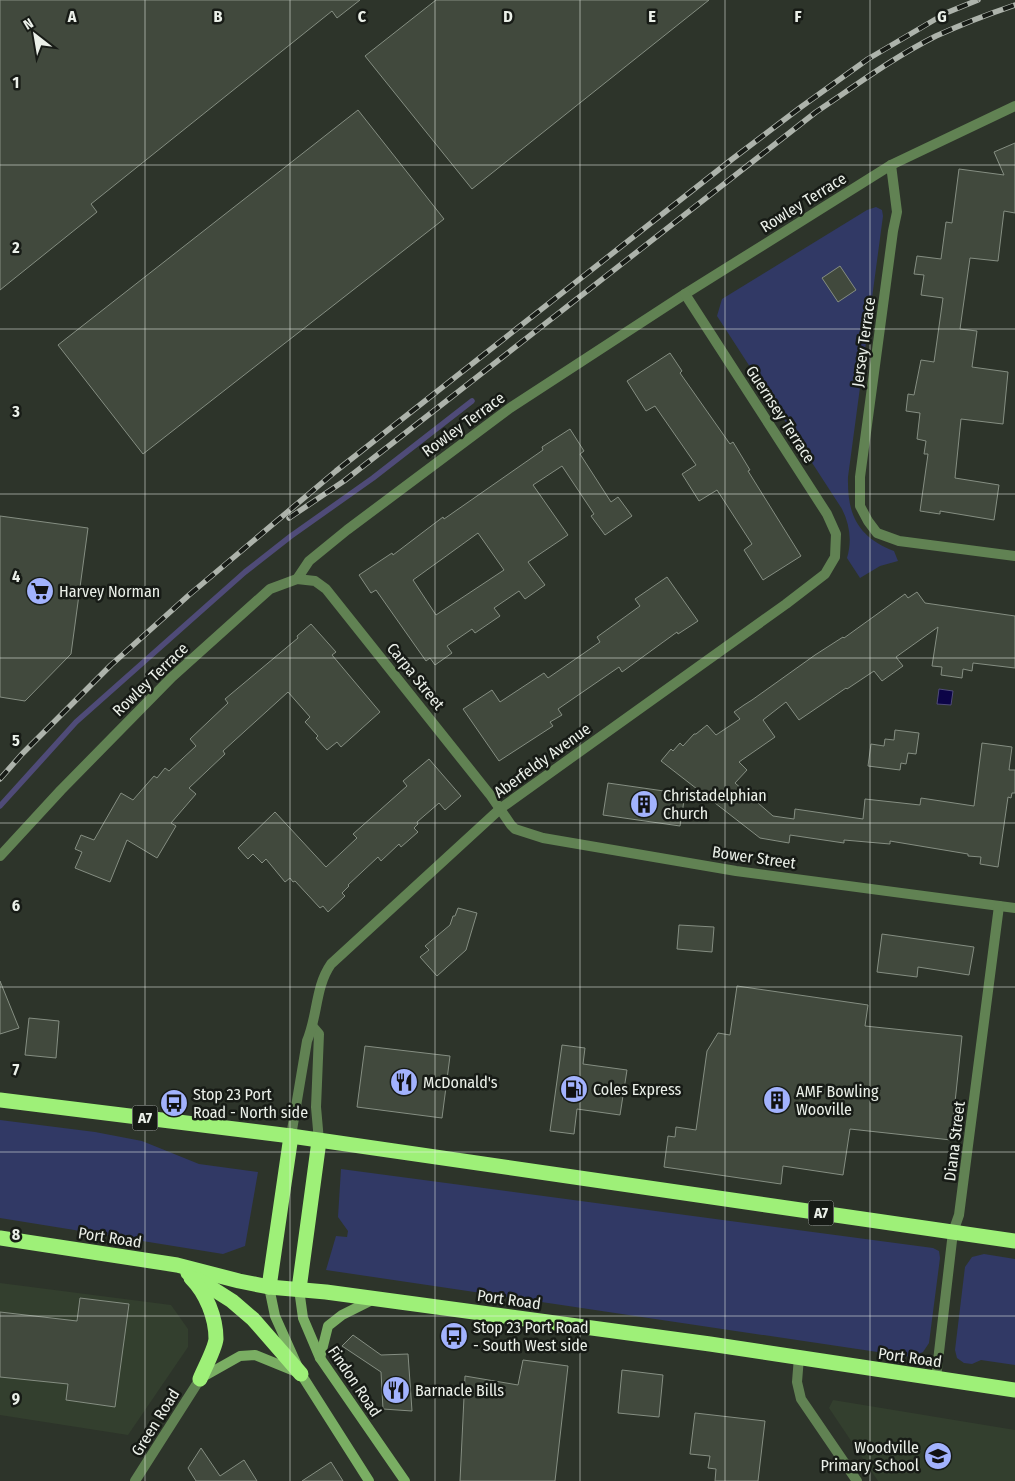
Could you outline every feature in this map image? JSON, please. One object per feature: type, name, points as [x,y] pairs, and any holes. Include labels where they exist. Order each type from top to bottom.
[{"type":"highway","name":"A7","points":[[0,1100],[291,1136],[1015,1241]]},
{"type":"highway","points":[[269,1287],[291,1136]]},
{"type":"highway","points":[[298,1289],[319,1141]]},
{"type":"highway","name":"Port Road","points":[[0,1238],[177,1265],[269,1287],[375,1299],[799,1357],[1015,1390]]},
{"type":"highway","points":[[177,1265],[244,1310],[300,1374]]},
{"type":"highway","points":[[177,1265],[198,1284],[212,1310],[216,1340],[200,1379]]},
{"type":"main road","points":[[269,1287],[275,1316],[300,1374],[369,1481]]},
{"type":"main road","name":"Findon Road","points":[[298,1289],[303,1318],[320,1358],[405,1481]]},
{"type":"main road","points":[[320,1358],[328,1326],[342,1315],[375,1299]]},
{"type":"main road","points":[[200,1379],[240,1356],[255,1355],[300,1374]]},
{"type":"street","name":"Rowley Terrace","points":[[0,856],[61,790],[172,677],[270,589],[297,579],[309,561],[347,530],[510,408],[685,294],[891,165],[1015,106]]},
{"type":"street","name":"Jersey Terrace","points":[[891,165],[898,212],[860,477],[860,506],[868,521],[878,533],[899,541],[1015,556]]},
{"type":"street","name":"Guernsey Terrace","points":[[685,294],[827,514],[836,534],[835,557]]},
{"type":"street","name":"Aberfeldy Avenue","points":[[291,1136],[307,1041],[313,1027],[323,975],[331,964],[501,808],[786,604],[825,574],[835,557]]},
{"type":"street","name":"Carpa Street","points":[[297,579],[315,581],[326,589],[501,808]]},
{"type":"street","name":"Bower Street","points":[[501,808],[515,829],[543,838],[736,870],[1015,908]]},
{"type":"street","name":"Diana Street","points":[[936,1378],[953,1232],[959,1215],[999,906]]},
{"type":"street","name":"Aberfeldy Avenue","points":[[313,1027],[319,1034],[316,1108],[319,1141]]},
{"type":"street","points":[[799,1357],[797,1382],[801,1399],[857,1481]]},
{"type":"street","name":"Green Road","points":[[135,1481],[200,1379]]},
{"type":"shaded area","points":[[876,207],[882,210],[883,216],[848,477],[848,491],[857,523],[871,539],[894,551],[898,561],[880,566],[860,578],[847,558],[849,533],[842,509],[717,316],[722,299],[867,210]]},
{"type":"shaded area","points":[[939,689],[953,691],[951,705],[937,704]]},
{"type":"shaded area","points":[[0,1120],[95,1132],[142,1141],[199,1164],[258,1172],[245,1246],[223,1254],[0,1218]]},
{"type":"shaded area","points":[[341,1169],[933,1248],[939,1251],[940,1258],[929,1343],[923,1352],[911,1357],[326,1270],[336,1236],[347,1237],[348,1231],[338,1217]]},
{"type":"shaded area","points":[[984,1254],[1015,1259],[1015,1365],[981,1360],[972,1364],[964,1363],[957,1358],[955,1350],[965,1267],[972,1257]]},
{"type":"shaded area","points":[[0,1283],[171,1305],[188,1329],[188,1347],[128,1435],[0,1415]]},
{"type":"shaded area","name":"Woodville Primary School","points":[[833,1400],[1015,1430],[1015,1481],[878,1481],[829,1408]]},
{"type":"building","points":[[0,0],[360,0],[337,18],[332,11],[91,204],[97,212],[0,290]]},
{"type":"building","points":[[436,0],[709,0],[472,189],[365,56]]},
{"type":"building","points":[[358,110],[444,219],[143,454],[58,345]]},
{"type":"building","points":[[1015,143],[1015,213],[1004,211],[998,261],[970,258],[960,329],[977,331],[972,367],[1008,372],[1003,424],[961,419],[955,478],[999,485],[994,520],[940,511],[940,514],[920,511],[928,454],[924,454],[926,441],[917,439],[920,413],[906,411],[908,394],[914,395],[921,360],[934,362],[943,298],[921,295],[924,275],[914,274],[917,256],[941,259],[946,222],[952,223],[959,169],[1004,175],[994,152]]},
{"type":"building","points":[[840,266],[856,290],[838,302],[822,278]]},
{"type":"building","points":[[670,353],[682,371],[680,373],[730,444],[733,442],[750,470],[748,471],[801,556],[763,580],[744,550],[752,544],[717,490],[699,501],[682,474],[696,465],[655,406],[646,411],[627,381]]},
{"type":"building","points":[[570,429],[584,451],[580,454],[611,502],[618,497],[632,516],[605,535],[591,516],[594,514],[562,466],[533,485],[568,535],[528,562],[545,585],[525,599],[519,591],[494,608],[500,616],[475,633],[472,629],[447,646],[452,653],[435,665],[430,658],[426,661],[376,590],[371,593],[359,575],[392,553],[393,555],[443,517],[444,519],[543,450],[542,447]],"holes":[[[478,533],[504,570],[436,615],[413,580]]]},
{"type":"building","name":"Harvey Norman","points":[[0,516],[88,528],[71,654],[25,701],[0,697]]},
{"type":"building","points":[[667,577],[698,621],[678,634],[677,632],[622,672],[619,667],[558,709],[562,715],[550,722],[553,726],[499,761],[463,709],[492,690],[500,702],[544,673],[548,678],[600,642],[597,637],[640,606],[635,599]]},
{"type":"building","points":[[917,592],[925,603],[1015,616],[1015,668],[973,663],[972,671],[963,669],[962,678],[941,675],[942,667],[932,666],[938,627],[896,657],[903,666],[882,681],[874,671],[799,720],[786,702],[763,720],[775,737],[739,762],[747,770],[735,783],[773,816],[794,819],[795,809],[863,819],[865,799],[920,805],[921,798],[974,806],[982,743],[1012,747],[1009,770],[1015,770],[1015,793],[1012,793],[1011,798],[1008,797],[998,867],[980,864],[981,857],[890,841],[890,844],[844,840],[844,843],[790,835],[789,843],[760,838],[661,761],[671,749],[673,751],[680,743],[683,746],[694,734],[707,725],[716,735],[740,719],[734,712],[815,655],[844,638],[905,594],[908,598]]},
{"type":"building","points":[[311,624],[336,652],[332,655],[380,712],[341,747],[337,742],[327,750],[316,738],[318,736],[305,722],[310,717],[288,692],[223,751],[225,754],[189,788],[196,794],[171,823],[176,826],[157,858],[127,840],[110,882],[75,868],[82,852],[75,849],[81,835],[94,840],[121,793],[133,800],[154,776],[157,778],[165,768],[169,771],[196,746],[190,739],[228,703],[225,699],[298,638],[297,636]]},
{"type":"building","points":[[895,730],[919,733],[916,754],[908,753],[906,764],[901,763],[900,770],[868,766],[871,744],[884,746],[885,739],[894,740]]},
{"type":"building","points":[[429,759],[461,796],[445,810],[439,803],[417,822],[418,824],[414,828],[418,832],[401,847],[399,844],[381,861],[378,857],[348,885],[342,893],[345,896],[328,912],[323,906],[320,908],[295,881],[293,882],[290,878],[285,882],[266,859],[262,863],[253,854],[248,859],[238,848],[275,812],[326,867],[357,838],[353,834],[407,786],[403,781]]},
{"type":"building","name":"Christadelphian Church","points":[[608,783],[685,794],[680,826],[603,815]]},
{"type":"building","points":[[458,908],[477,913],[466,950],[437,976],[420,957],[429,950],[425,946],[450,925]]},
{"type":"building","points":[[679,925],[714,927],[712,952],[677,949]]},
{"type":"building","points":[[882,934],[974,947],[969,975],[918,967],[917,977],[877,972]]},
{"type":"building","points":[[0,981],[19,1028],[0,1034]]},
{"type":"building","name":"AMF Bowling Wooville","points":[[737,986],[868,1005],[865,1026],[962,1036],[951,1140],[850,1129],[843,1175],[783,1166],[781,1184],[664,1167],[668,1136],[675,1137],[676,1127],[696,1130],[707,1051],[718,1033],[730,1035]]},
{"type":"building","points":[[29,1018],[59,1021],[56,1058],[25,1055]]},
{"type":"building","points":[[562,1045],[585,1048],[583,1064],[627,1070],[620,1115],[577,1109],[574,1134],[550,1131]]},
{"type":"building","name":"McDonald's","points":[[365,1046],[450,1056],[442,1118],[357,1107]]},
{"type":"building","points":[[80,1298],[129,1304],[115,1407],[66,1400],[68,1384],[0,1377],[0,1312],[77,1321]]},
{"type":"building","name":"Barnacle Bills","points":[[353,1335],[381,1355],[408,1354],[412,1411],[383,1409],[381,1372],[342,1346]]},
{"type":"building","points":[[523,1360],[568,1366],[555,1481],[460,1481],[465,1376],[518,1385]]},
{"type":"building","points":[[622,1370],[663,1375],[659,1417],[618,1413]]},
{"type":"building","points":[[695,1413],[765,1421],[758,1481],[715,1481],[716,1469],[708,1468],[710,1456],[690,1454]]},
{"type":"building","points":[[201,1448],[220,1476],[244,1460],[257,1481],[196,1481],[188,1468]]},
{"type":"building","points":[[331,1462],[343,1481],[302,1481]]},
{"type":"waterway","points":[[0,806],[76,722],[245,572],[291,536],[373,478],[472,401]]},
{"type":"railway","points":[[0,779],[22,754],[111,665],[189,595],[336,471],[801,107],[868,59],[946,13],[978,0]]},
{"type":"railway","points":[[289,518],[344,481],[816,112],[920,44],[965,23],[1015,5]]},
{"type":"place","name":"Harvey Norman","points":[[40,591]]},
{"type":"place","name":"Christadelphian Church","points":[[644,804]]},
{"type":"place","name":"McDonald's","points":[[404,1082]]},
{"type":"place","name":"Coles Express","points":[[574,1089]]},
{"type":"place","name":"AMF Bowling Wooville","points":[[777,1100]]},
{"type":"place","name":"Stop 23 Port Road - North side","points":[[174,1103]]},
{"type":"place","name":"Stop 23 Port Road - South West side","points":[[454,1336]]},
{"type":"place","name":"Barnacle Bills","points":[[396,1390]]},
{"type":"place","name":"Woodville Primary School","points":[[938,1456]]}]
